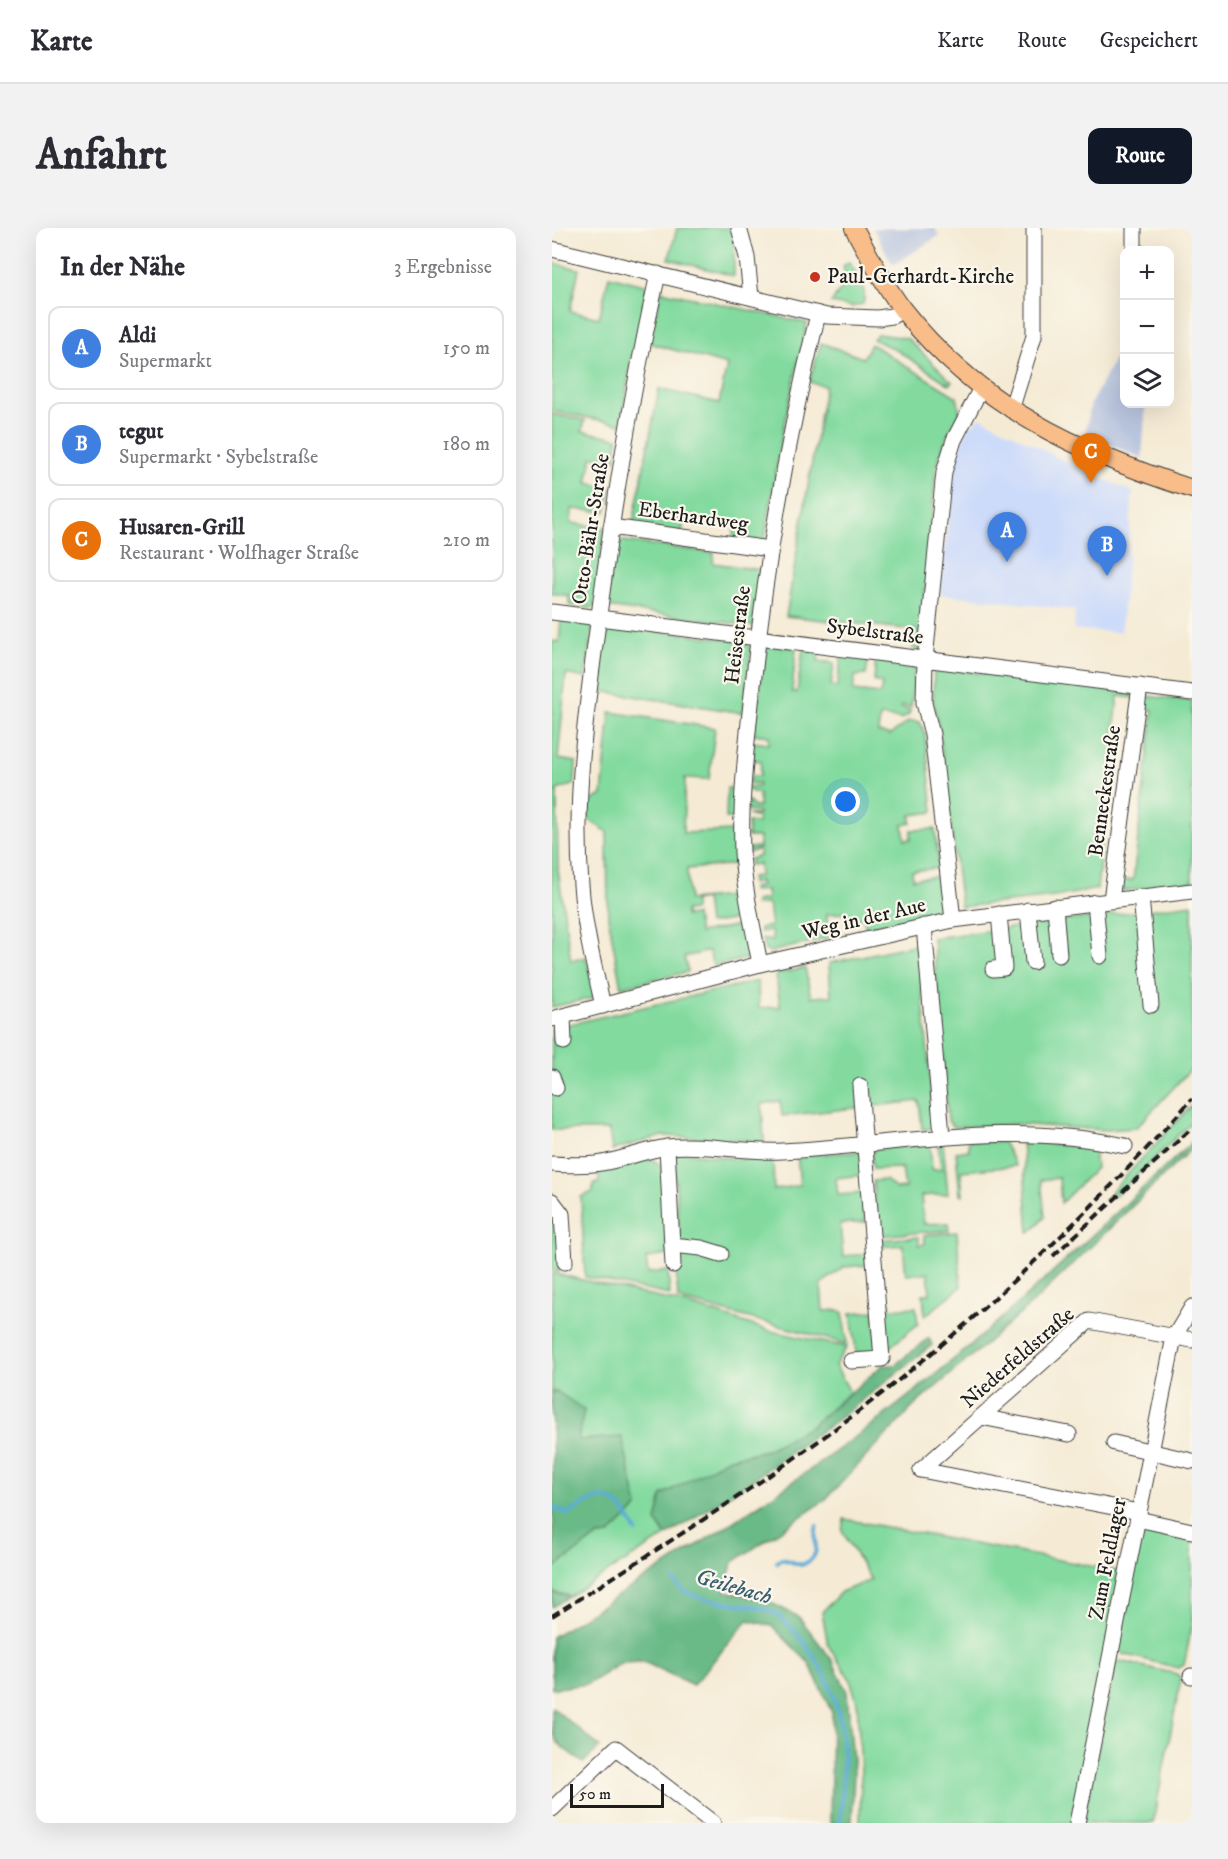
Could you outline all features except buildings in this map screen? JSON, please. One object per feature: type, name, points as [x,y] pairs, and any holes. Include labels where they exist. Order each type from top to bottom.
[{"type":"main road","points":[[854,228],[884,282],[903,310],[960,371],[981,388],[1011,410],[1090,453],[1192,489]]},
{"type":"street","points":[[739,228],[747,257],[751,297]]},
{"type":"street","points":[[1011,410],[1034,336],[1034,228]]},
{"type":"street","points":[[1134,228],[1134,246]]},
{"type":"street","points":[[552,249],[818,314],[878,318],[892,316],[903,310]]},
{"type":"street","name":"Otto-Bähr-Straße","points":[[603,1006],[583,897],[579,823],[581,766],[611,527],[639,359],[658,274]]},
{"type":"street","name":"Heisestraße","points":[[760,964],[747,901],[742,808],[758,638],[770,549],[790,429],[818,314]]},
{"type":"street","points":[[953,920],[932,734],[924,703],[925,659],[944,472],[954,440],[981,388]]},
{"type":"street","name":"Eberhardweg","points":[[611,527],[770,549]]},
{"type":"street","name":"Sybelstraße","points":[[552,612],[1192,693]]},
{"type":"street","name":"Benneckestraße","points":[[1100,956],[1103,901],[1140,686]]},
{"type":"street","name":"Weg in der Aue","points":[[557,1018],[760,964],[953,920],[1192,891]]},
{"type":"street","points":[[1141,897],[1150,1005]]},
{"type":"street","points":[[1055,907],[1059,955]]},
{"type":"street","points":[[1028,910],[1033,962]]},
{"type":"street","points":[[993,969],[1004,968],[999,914]]},
{"type":"street","points":[[924,926],[942,1135]]},
{"type":"street","points":[[557,1018],[564,1042]]},
{"type":"street","points":[[850,1361],[882,1359],[860,1086]]},
{"type":"street","points":[[552,1164],[600,1163],[667,1147],[696,1146],[737,1151],[782,1151],[942,1135],[1023,1134],[1095,1139],[1125,1146]]},
{"type":"street","points":[[667,1147],[673,1265]]},
{"type":"street","points":[[552,1202],[562,1214],[565,1262]]},
{"type":"street","points":[[672,1245],[701,1248],[721,1254]]},
{"type":"street","name":"Zum Feldlager","points":[[1077,1823],[1174,1336],[1192,1307]]},
{"type":"street","name":"Niederfeldstraße","points":[[1138,1515],[921,1470],[1089,1321],[1192,1340]]},
{"type":"street","points":[[981,1417],[1069,1434]]},
{"type":"street","points":[[1114,1443],[1192,1461]]},
{"type":"street","points":[[1138,1515],[1192,1531]]},
{"type":"street","points":[[552,1809],[616,1748],[713,1823]]},
{"type":"shaded area","points":[[873,228],[935,228],[939,236],[893,265]]},
{"type":"shaded area","points":[[1115,358],[1120,359],[1120,408],[1146,408],[1142,458],[1085,434],[1091,403]]},
{"type":"shaded area","points":[[981,417],[1076,467],[1133,492],[1121,632],[1074,630],[1075,610],[940,594],[954,463],[968,428]]},
{"type":"green space","points":[[677,228],[734,228],[734,276],[669,259]]},
{"type":"green space","points":[[849,262],[861,282],[864,293],[863,304],[852,307],[831,303],[847,281],[843,266]]},
{"type":"green space","points":[[552,263],[579,269],[570,311],[599,318],[609,276],[648,286],[631,361],[621,424],[552,411]]},
{"type":"green space","points":[[661,291],[807,323],[783,429],[764,544],[733,539],[735,524],[684,518],[682,533],[632,528],[659,389],[719,403],[727,365],[649,343]]},
{"type":"green space","points":[[877,334],[907,338],[952,382],[950,385],[898,351],[873,339]]},
{"type":"green space","points":[[821,343],[863,358],[871,344],[957,397],[960,413],[948,434],[936,468],[920,650],[913,649],[915,630],[786,616],[825,386],[809,382]]},
{"type":"green space","points":[[552,414],[585,420],[582,431],[618,438],[615,460],[592,457],[587,483],[611,488],[606,512],[572,509],[571,523],[605,528],[595,606],[591,608],[569,605],[569,596],[552,593]]},
{"type":"green space","points":[[615,540],[714,553],[713,563],[761,570],[754,626],[606,607]]},
{"type":"green space","points":[[561,619],[593,624],[585,678],[566,674],[558,759],[576,762],[575,784],[557,790],[558,870],[571,961],[586,957],[595,993],[592,998],[552,1007],[552,641],[559,642]]},
{"type":"green space","points":[[608,625],[744,641],[751,648],[743,713],[600,691],[599,674],[605,630]]},
{"type":"green space","points":[[768,645],[796,648],[792,692],[797,692],[803,649],[819,651],[818,661],[834,663],[831,686],[837,687],[842,652],[869,656],[866,675],[855,676],[853,691],[880,694],[882,684],[874,681],[876,657],[911,661],[915,667],[911,707],[901,706],[901,708],[910,710],[909,715],[901,719],[880,716],[878,733],[890,735],[909,721],[920,722],[925,734],[933,812],[911,815],[911,823],[903,825],[905,840],[911,839],[911,830],[935,829],[939,868],[912,871],[913,879],[940,876],[943,909],[866,928],[863,917],[855,919],[854,914],[845,916],[844,913],[827,914],[828,938],[770,952],[765,950],[762,939],[773,941],[771,931],[760,932],[760,928],[771,926],[768,904],[755,905],[755,901],[767,899],[766,890],[753,891],[753,888],[761,885],[760,881],[752,884],[751,877],[760,876],[759,864],[750,865],[750,859],[759,856],[759,849],[749,853],[749,848],[759,847],[759,837],[748,837],[748,822],[758,823],[758,818],[748,815],[758,815],[759,812],[747,811],[748,801],[754,807],[759,807],[759,794],[748,790],[748,787],[758,787],[759,783],[749,783],[750,776],[760,776],[761,761],[753,760],[753,742],[769,744],[769,736],[754,734],[765,648]]},
{"type":"green space","points":[[939,668],[1134,693],[1133,698],[1118,696],[1097,889],[1054,897],[961,907],[939,729],[933,701],[934,672]]},
{"type":"green space","points":[[1145,696],[1192,701],[1192,882],[1121,891],[1122,880],[1133,880],[1153,710],[1144,708]]},
{"type":"green space","points":[[610,712],[715,728],[709,779],[685,778],[683,833],[735,831],[737,864],[687,869],[689,900],[732,896],[731,878],[738,877],[744,918],[708,924],[705,899],[694,901],[694,910],[685,911],[685,916],[696,915],[699,933],[745,924],[751,953],[748,958],[713,966],[709,951],[684,957],[688,972],[621,987],[608,916],[607,832],[588,819],[588,803],[602,795]]},
{"type":"green space","points":[[727,788],[735,788],[735,818],[726,818]]},
{"type":"green space","points":[[1192,904],[1192,1068],[1136,1128],[1106,1130],[1014,1124],[954,1127],[948,1121],[933,938]]},
{"type":"green space","points":[[918,944],[934,1123],[929,1129],[922,1129],[919,1101],[782,1116],[780,1101],[762,1104],[764,1141],[663,1136],[612,1150],[609,1130],[552,1130],[552,1028],[758,981],[759,1008],[780,1007],[776,974],[805,968],[811,997],[831,996],[829,963]]},
{"type":"green space","points":[[1192,1105],[1192,1122],[1115,1196],[1111,1192]]},
{"type":"green space","points":[[968,1141],[1003,1142],[1016,1166],[961,1171],[963,1195],[960,1195],[956,1152],[969,1150]]},
{"type":"green space","points":[[1022,1141],[1094,1148],[1096,1168],[1061,1203],[1059,1178],[1041,1180],[1045,1217],[1029,1233]]},
{"type":"green space","points":[[1192,1142],[1192,1148],[1034,1302],[915,1405],[824,1501],[732,1563],[725,1591],[766,1600],[799,1617],[832,1660],[847,1692],[854,1771],[852,1823],[830,1823],[832,1713],[809,1663],[772,1626],[748,1620],[693,1685],[644,1662],[621,1663],[588,1684],[552,1689],[552,1637],[748,1512],[825,1459],[905,1399],[1031,1292]]},
{"type":"green space","points":[[943,1143],[948,1194],[921,1196],[924,1224],[949,1223],[949,1230],[878,1236],[873,1181],[886,1180],[896,1189],[905,1188],[902,1168],[873,1169],[871,1154],[876,1149],[930,1144],[932,1169],[941,1169],[938,1144]]},
{"type":"green space","points":[[680,1152],[739,1159],[773,1158],[774,1190],[800,1185],[797,1155],[861,1152],[863,1175],[836,1178],[838,1195],[863,1193],[865,1222],[840,1224],[843,1256],[868,1254],[869,1265],[844,1267],[821,1284],[823,1311],[839,1310],[843,1313],[847,1344],[678,1299],[676,1265],[681,1264],[674,1158]]},
{"type":"green space","points":[[650,1158],[662,1166],[668,1255],[646,1258],[648,1273],[668,1271],[670,1295],[585,1277],[581,1197],[593,1192],[593,1184],[599,1183],[599,1172]]},
{"type":"green space","points":[[552,1209],[559,1222],[562,1239],[559,1272],[552,1270]]},
{"type":"green space","points":[[957,1232],[961,1287],[925,1316],[923,1294],[930,1294],[928,1273],[906,1275],[903,1245],[879,1247],[879,1240],[919,1237],[919,1245],[925,1244],[924,1235]]},
{"type":"green space","points":[[552,1273],[690,1305],[770,1331],[847,1347],[835,1365],[850,1392],[810,1427],[767,1450],[727,1459],[661,1510],[656,1521],[666,1536],[570,1596],[552,1592],[552,1568],[598,1536],[609,1535],[638,1507],[578,1440],[552,1430]]},
{"type":"green space","points":[[890,1303],[890,1309],[916,1307],[918,1324],[890,1347],[887,1344],[883,1304]]},
{"type":"green space","points":[[874,1311],[878,1352],[872,1355],[856,1352],[851,1313]]},
{"type":"green space","points":[[929,1338],[932,1345],[840,1418],[745,1485],[666,1536],[656,1521],[662,1495],[727,1459],[767,1450],[810,1427],[883,1365],[895,1365]]},
{"type":"green space","points":[[552,1392],[558,1392],[584,1410],[578,1440],[622,1437],[638,1507],[609,1535],[598,1536],[554,1568]]},
{"type":"green space","points":[[844,1519],[1122,1572],[1072,1823],[860,1823],[861,1771],[857,1702],[850,1679],[828,1645],[822,1612],[841,1592],[871,1580],[842,1531]]},
{"type":"green space","points":[[1146,1531],[1192,1540],[1192,1626],[1184,1665],[1178,1668],[1123,1654],[1118,1644],[1139,1537]]},
{"type":"green space","points":[[552,1592],[570,1596],[552,1607]]},
{"type":"green space","points":[[1119,1661],[1177,1674],[1181,1679],[1153,1823],[1083,1823],[1115,1663]]},
{"type":"green space","points":[[552,1707],[600,1747],[583,1763],[557,1741],[554,1735]]},
{"type":"waterway","name":"Geilebach","points":[[552,1507],[568,1514],[592,1501],[601,1498],[609,1499],[622,1509],[637,1532]]},
{"type":"waterway","points":[[777,1562],[782,1559],[802,1565],[809,1561],[815,1553],[817,1526]]},
{"type":"waterway","name":"Geilebach","points":[[674,1580],[681,1589],[691,1595],[748,1605],[772,1612],[786,1622],[805,1644],[830,1686],[837,1707],[843,1751],[840,1823]]},
{"type":"railway","points":[[552,1616],[772,1474],[890,1387],[937,1349],[1026,1270],[1111,1186],[1192,1099]]},
{"type":"railway","points":[[1053,1256],[1192,1128]]},
{"type":"place","name":"Paul-Gerhardt-Kirche","points":[[815,277]]},
{"type":"place","name":"Husaren-Grill","points":[[1091,483]]},
{"type":"place","name":"Aldi","points":[[1007,562]]},
{"type":"place","name":"tegut","points":[[1107,576]]}]
